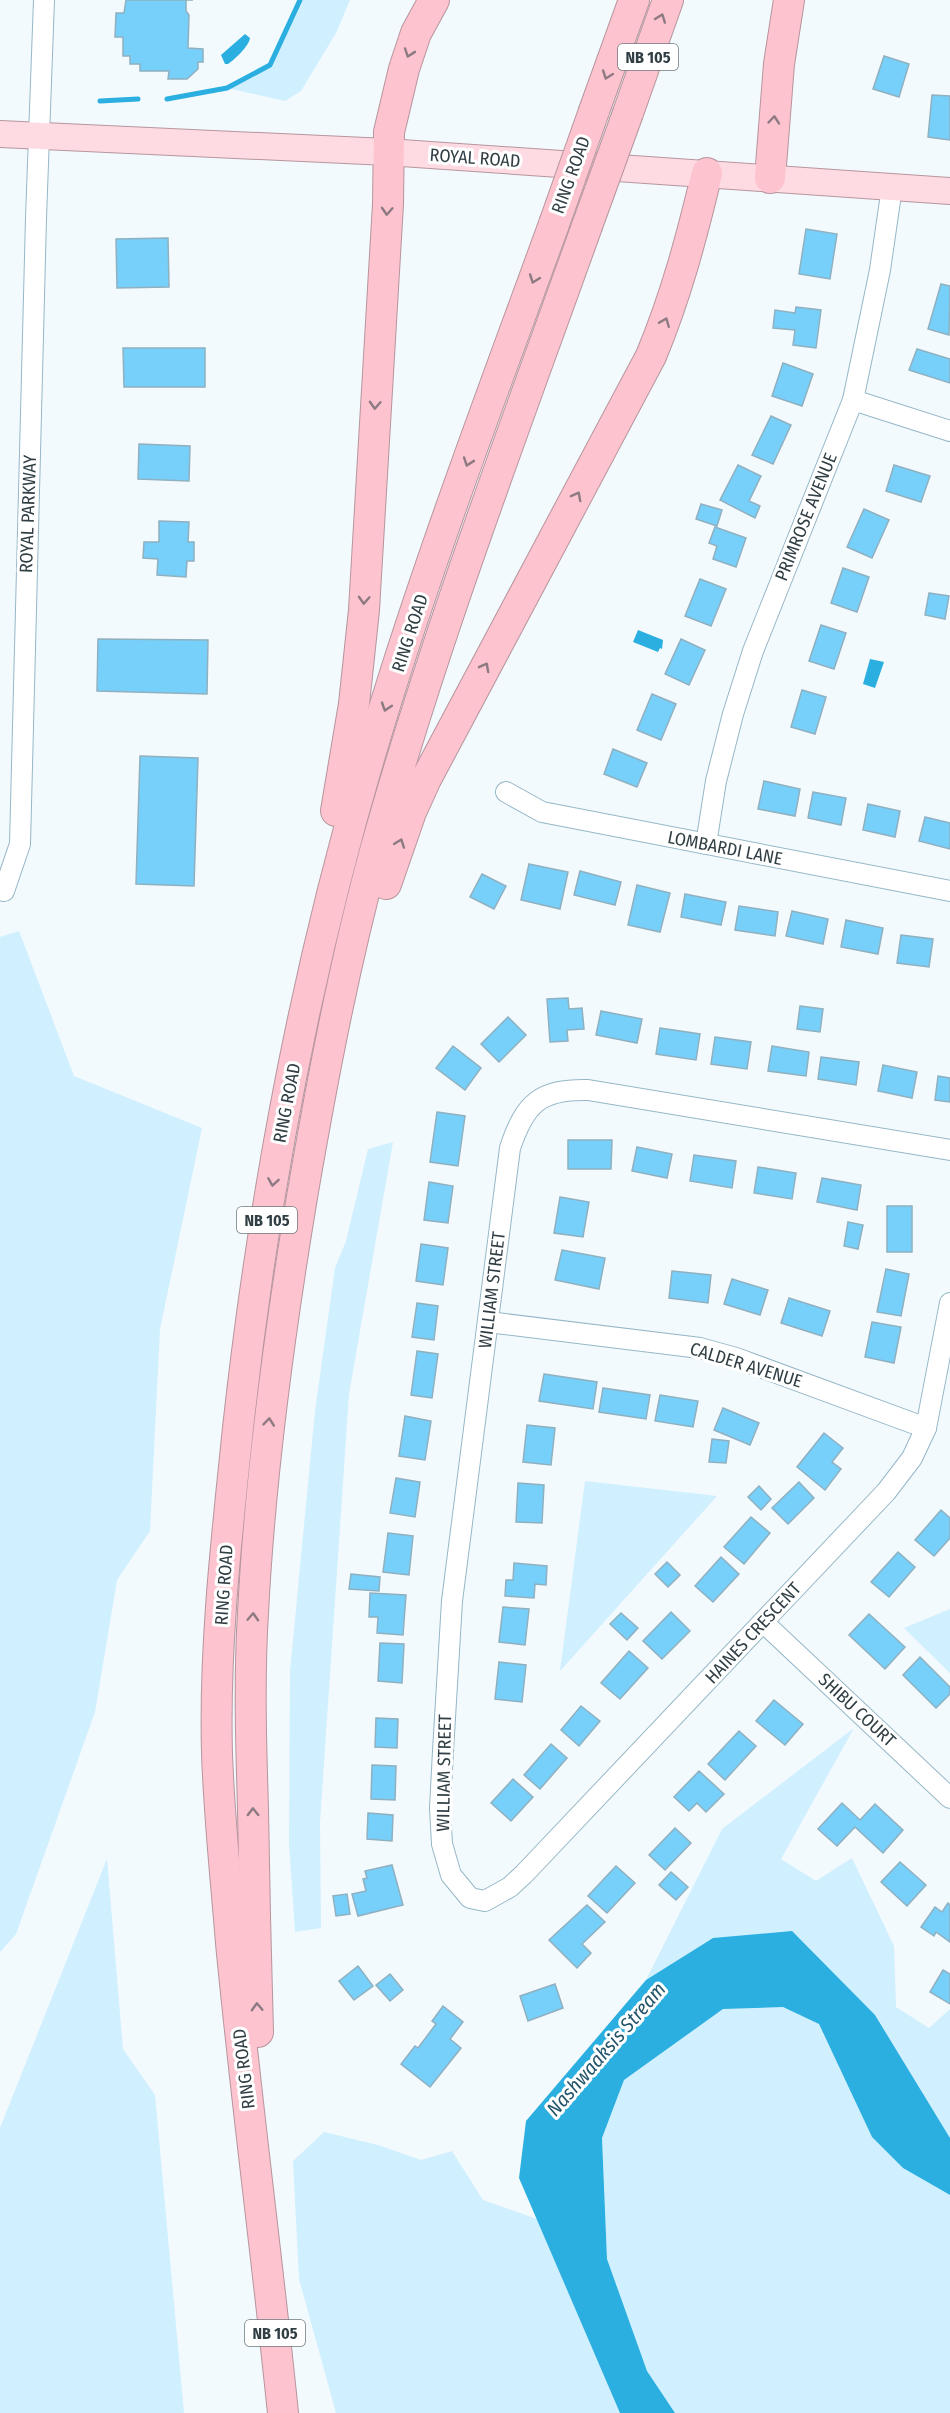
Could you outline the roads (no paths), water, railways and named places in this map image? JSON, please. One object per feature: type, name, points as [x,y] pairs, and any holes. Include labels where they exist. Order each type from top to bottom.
[{"type":"highway","points":[[279,1139],[295,998],[345,765],[354,704],[364,610],[388,204],[387,152],[394,105],[404,69],[416,33],[434,0]]},
{"type":"highway","name":"RING ROAD","points":[[283,2413],[267,2254],[240,2039],[217,1752],[218,1660],[228,1518],[247,1346],[279,1139],[310,982],[370,755],[429,576],[634,0]]},
{"type":"highway","name":"RING ROAD","points":[[267,2254],[257,1993],[251,1742],[252,1617],[270,1419],[288,1286],[317,1113],[334,1027],[376,851],[452,602],[668,0]]},
{"type":"highway","points":[[770,178],[779,64],[789,0]]},
{"type":"highway","points":[[288,1286],[382,897],[411,812],[466,701],[651,356],[670,311],[684,266],[707,172]]},
{"type":"main road","name":"ROYAL ROAD","points":[[0,134],[39,134],[387,152],[950,190]]},
{"type":"street","name":"ROYAL PARKWAY","points":[[4,891],[20,844],[44,0]]},
{"type":"street","name":"PRIMROSE AVENUE","points":[[706,844],[716,781],[753,651],[853,399],[880,270],[892,187]]},
{"type":"street","points":[[853,399],[950,431]]},
{"type":"street","name":"LOMBARDI LANE","points":[[506,792],[542,812],[950,891]]},
{"type":"street","name":"WILLIAM STREET","points":[[470,1898],[452,1875],[442,1844],[440,1808],[452,1601],[510,1148],[518,1124],[535,1101],[563,1090],[600,1092],[950,1150]]},
{"type":"street","name":"HAINES CRESCENT","points":[[470,1898],[485,1901],[499,1895],[517,1881],[886,1492],[912,1458],[926,1428],[950,1304]]},
{"type":"street","name":"CALDER AVENUE","points":[[488,1322],[700,1348],[736,1358],[926,1428]]},
{"type":"street","name":"SHIBU COURT","points":[[763,1622],[950,1798]]},
{"type":"water","points":[[245,34],[250,38],[247,45],[234,59],[225,64],[221,55]]},
{"type":"water","points":[[638,630],[663,640],[662,649],[660,648],[658,652],[633,642]]},
{"type":"water","points":[[870,659],[884,662],[875,688],[863,684]]},
{"type":"water","name":"Nashwaaksis Stream","points":[[792,1931],[875,2015],[950,2138],[950,2195],[903,2168],[872,2137],[819,2024],[783,2007],[723,2009],[624,2080],[602,2138],[607,2259],[647,2371],[675,2413],[620,2413],[519,2178],[526,2121],[646,1980],[713,1938]]},
{"type":"waterway","points":[[167,99],[227,88],[270,65],[300,0]]},
{"type":"waterway","points":[[100,101],[138,99]]}]
